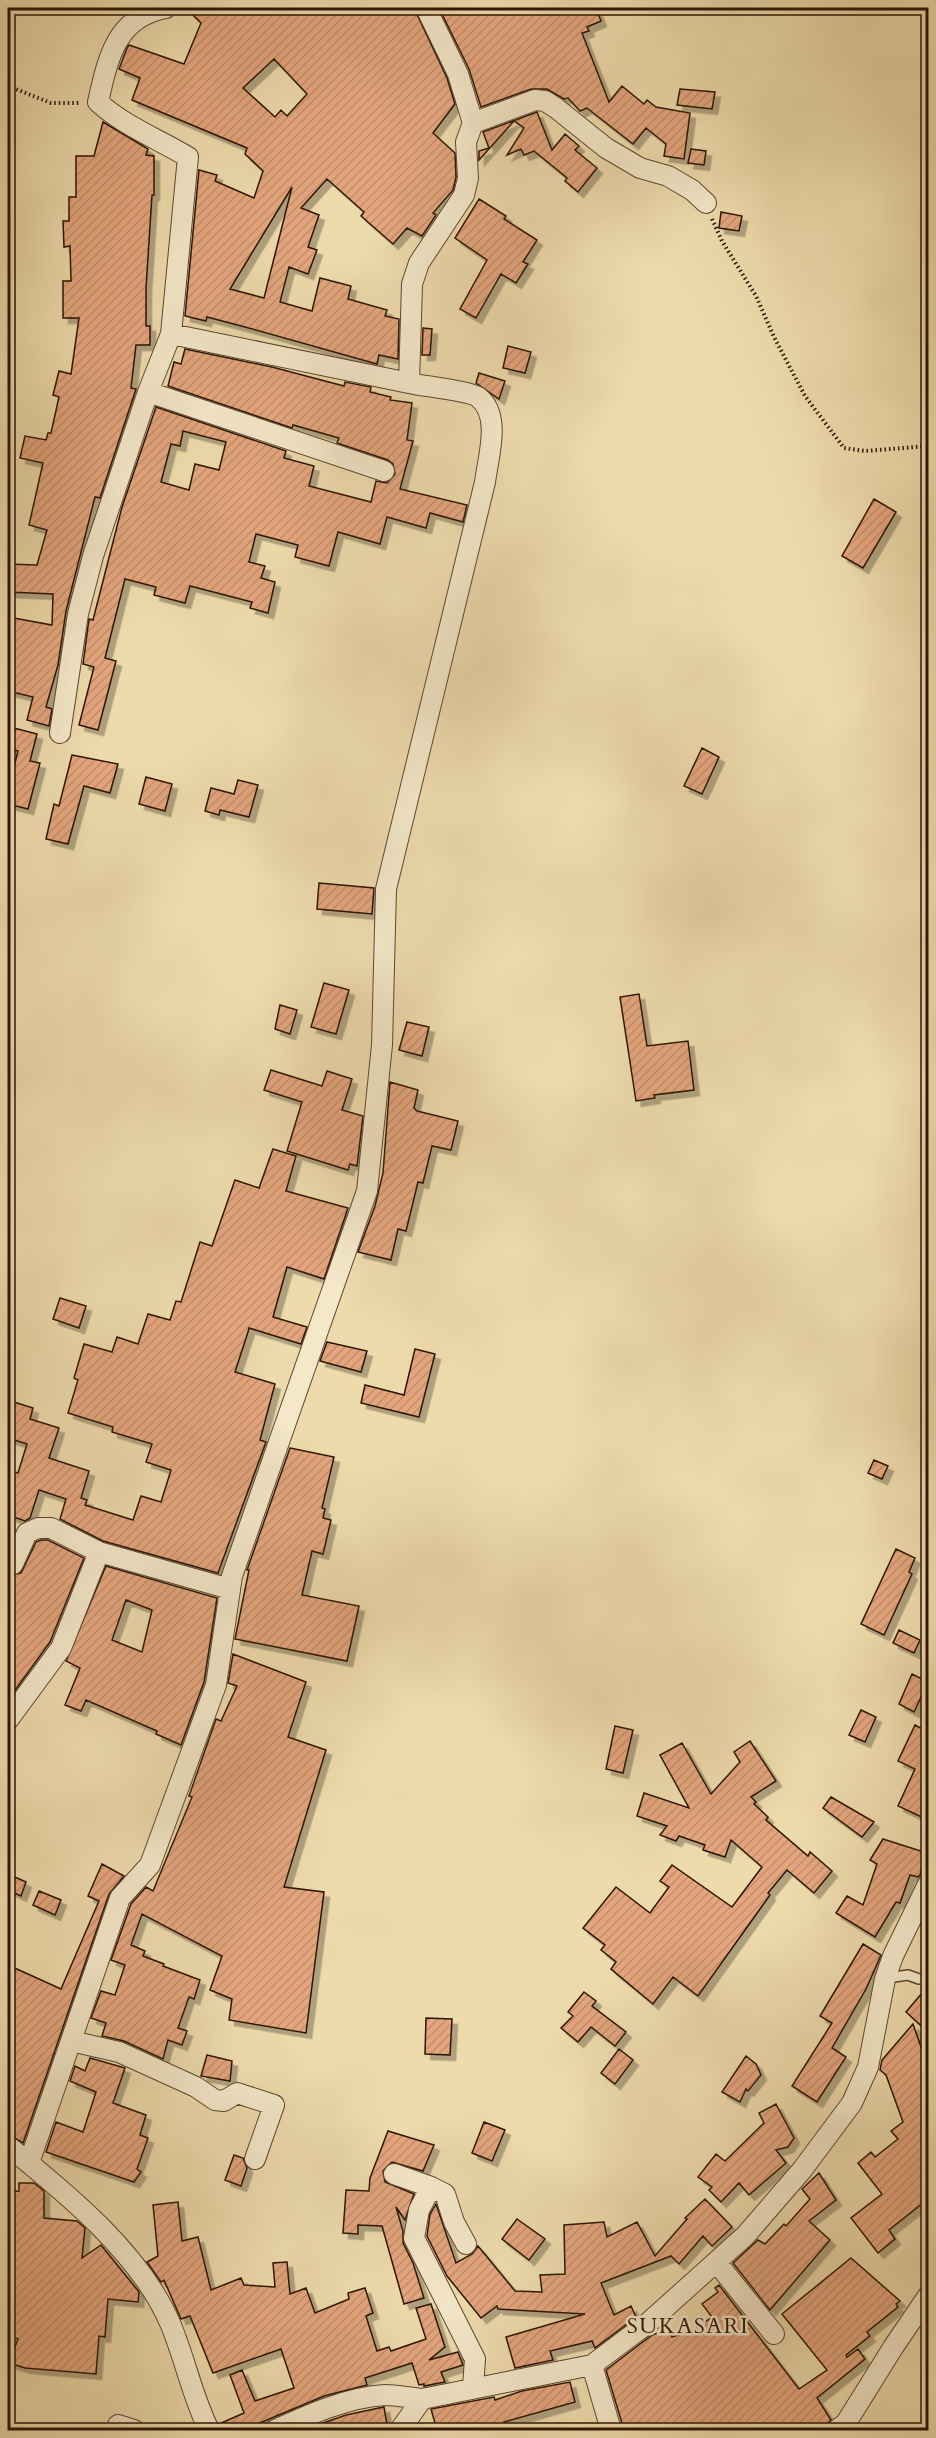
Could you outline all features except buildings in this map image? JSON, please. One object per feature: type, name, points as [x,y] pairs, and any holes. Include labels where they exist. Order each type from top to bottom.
[{"type":"street","points":[[60,733],[78,614],[93,556],[148,392],[171,334],[188,157],[154,136],[116,118],[98,102],[108,61],[126,27],[146,11],[166,8]]},
{"type":"street","points":[[409,383],[412,284],[419,263],[464,195],[468,178],[466,142],[473,123],[458,74],[426,8]]},
{"type":"street","points":[[473,123],[535,100],[545,101],[606,148],[640,168],[668,176],[706,203]]},
{"type":"street","points":[[29,2163],[120,1898],[150,1865],[216,1685],[232,1576],[368,1191],[382,1045],[386,889],[485,482],[492,424],[488,409],[477,395],[171,334]]},
{"type":"street","points":[[148,392],[384,471]]},
{"type":"street","points":[[8,1563],[13,1564],[27,1533],[38,1528],[51,1528],[99,1552],[230,1589]]},
{"type":"street","points":[[8,1720],[61,1648],[99,1552]]},
{"type":"street","points":[[275,2430],[310,2415],[359,2400],[385,2395],[422,2399],[592,2365],[648,2323],[745,2236],[802,2170],[852,2103],[868,2067],[885,1979],[893,1956],[928,1884]]},
{"type":"street","points":[[71,2041],[118,2052],[196,2087],[215,2100],[224,2102],[237,2093],[274,2105],[255,2159]]},
{"type":"street","points":[[8,2146],[126,2254],[170,2323],[209,2430]]},
{"type":"street","points":[[394,2174],[445,2194],[454,2222],[465,2244]]},
{"type":"street","points":[[431,2187],[419,2210],[414,2238],[475,2359],[473,2387]]},
{"type":"street","points":[[717,2263],[774,2334]]},
{"type":"street","points":[[837,2430],[851,2416],[928,2296]]},
{"type":"street","points":[[592,2365],[611,2430]]},
{"type":"street","points":[[400,2430],[422,2399]]},
{"type":"lane","points":[[885,1979],[908,1975],[919,1979]]},
{"type":"path","points":[[8,86],[51,103],[98,102]]},
{"type":"path","points":[[706,203],[722,241],[756,296],[774,337],[805,396],[844,448],[865,451],[928,446]]},
{"type":"district","name":"SUKASARI","points":[[688,2326]]}]
